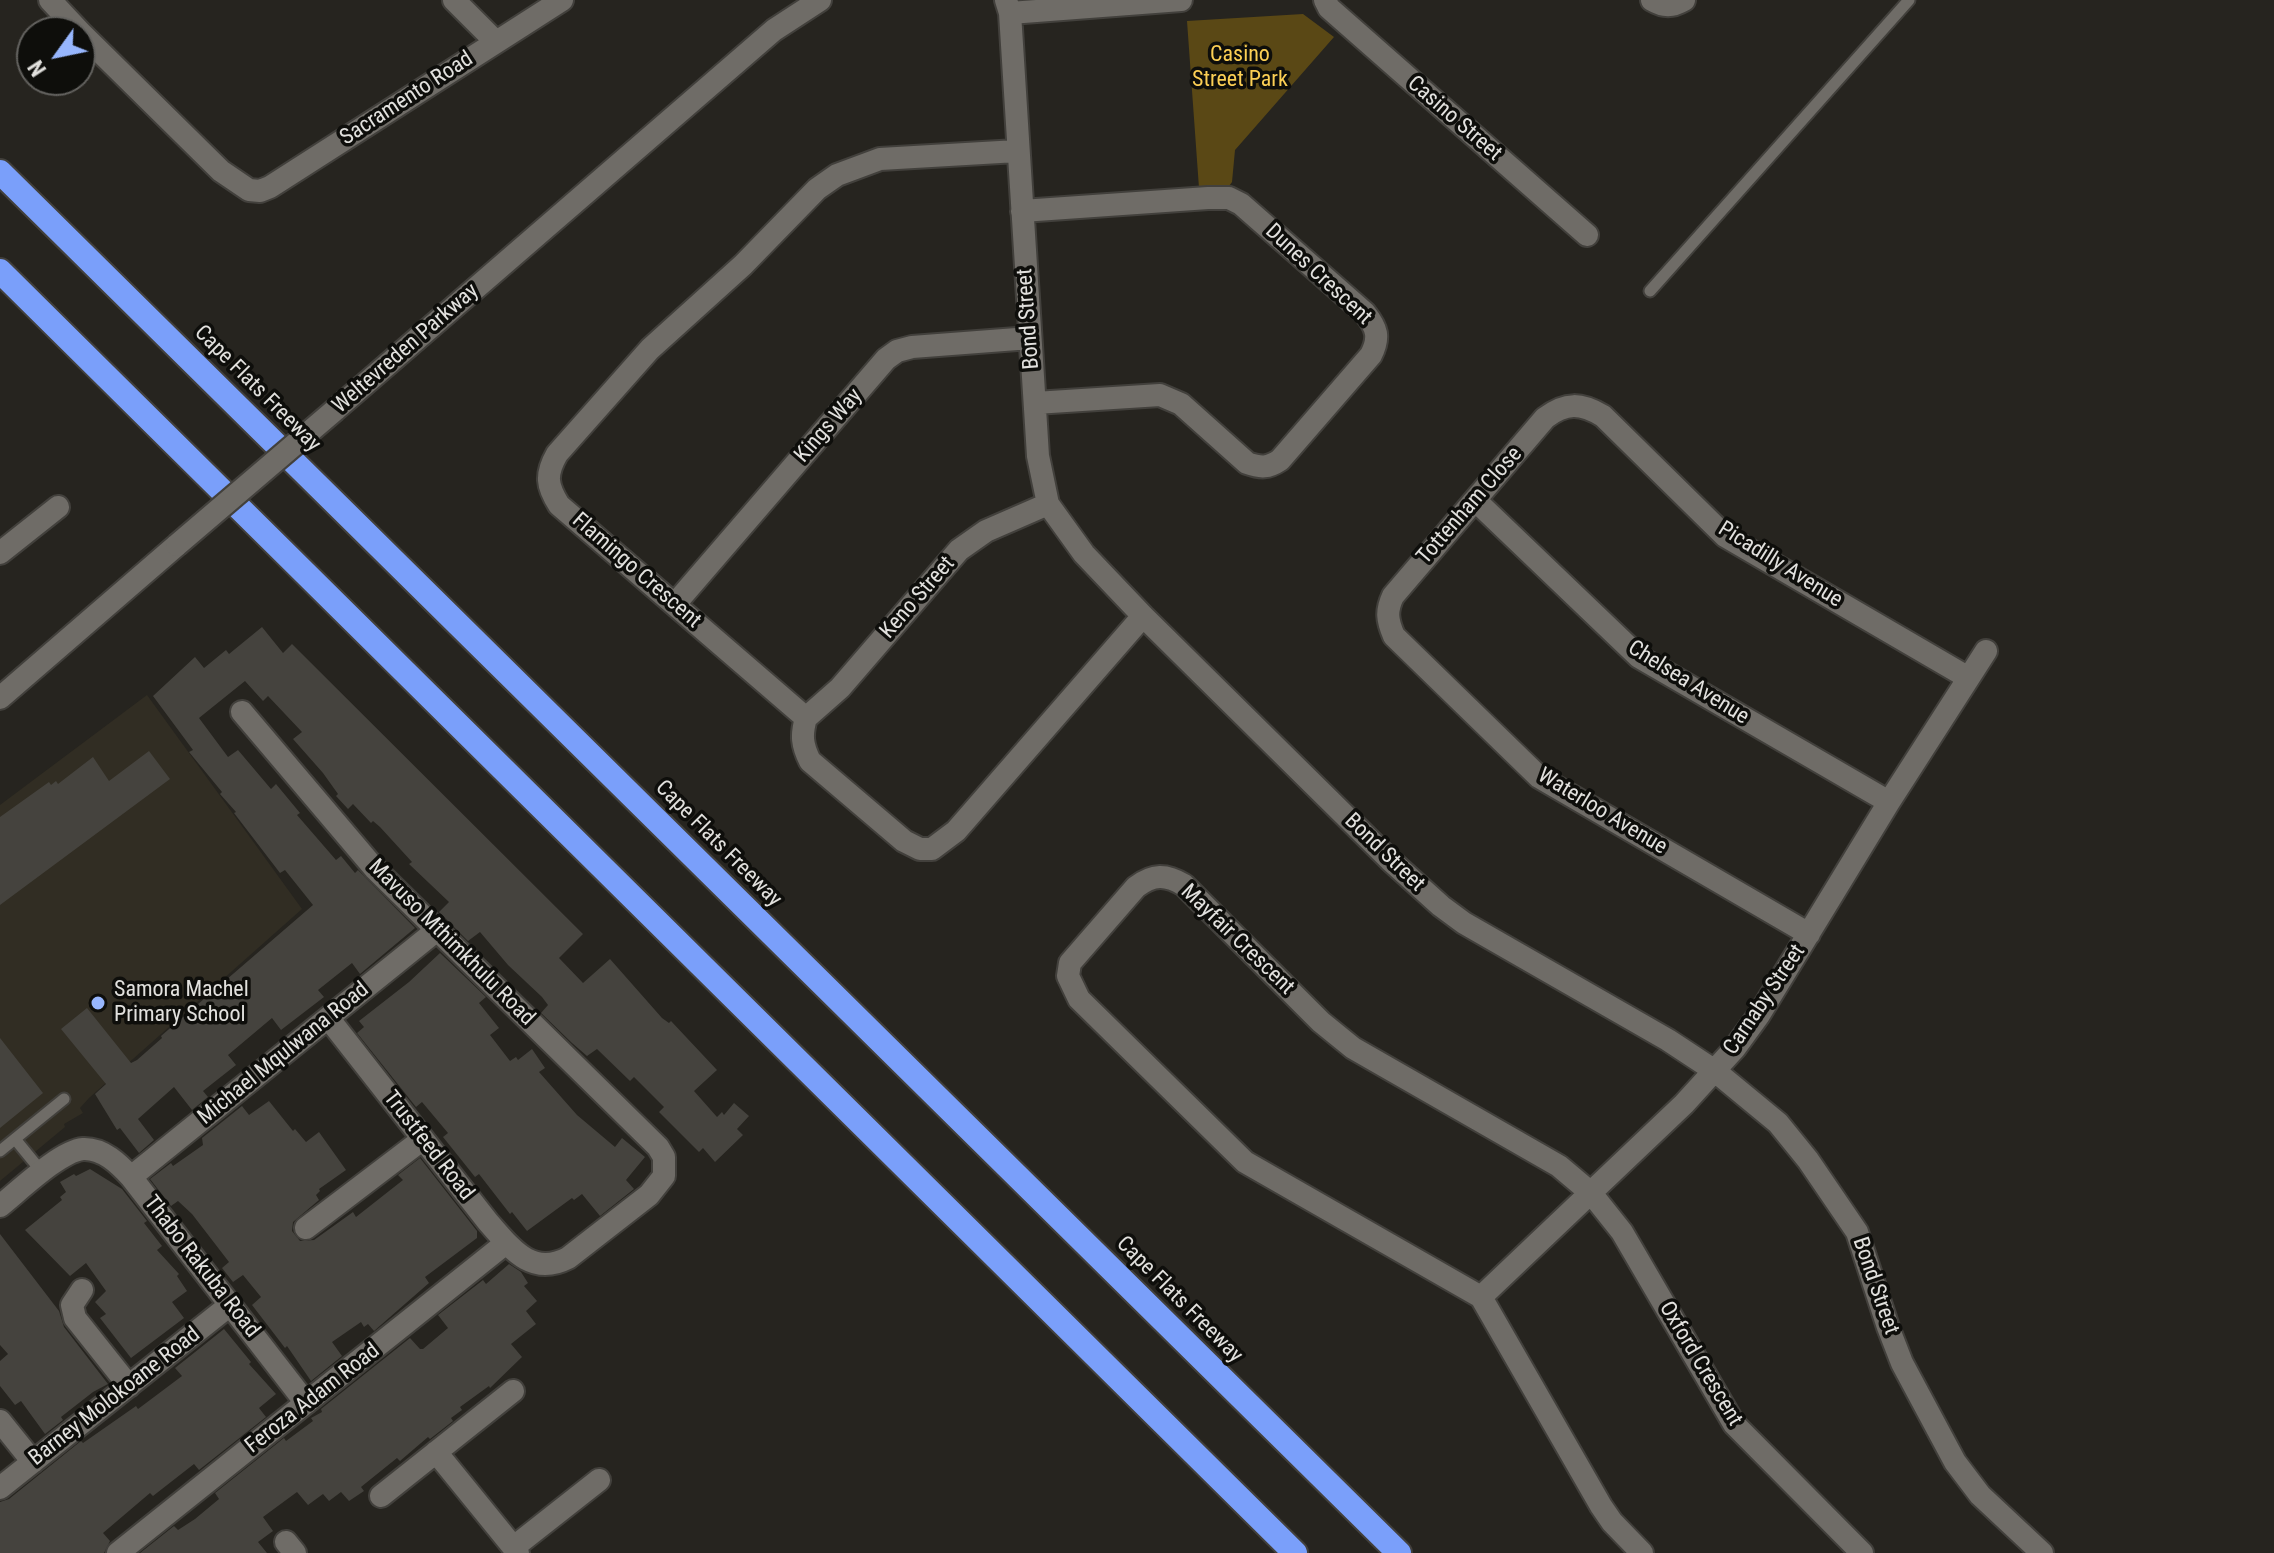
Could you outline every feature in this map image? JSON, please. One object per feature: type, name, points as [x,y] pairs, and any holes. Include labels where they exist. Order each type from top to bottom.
[{"type":"highway","name":"Cape Flats Freeway","points":[[0,172],[1399,1553]]},
{"type":"highway","points":[[0,271],[1295,1553]]},
{"type":"street","points":[[50,0],[65,16]]},
{"type":"street","points":[[454,0],[496,42]]},
{"type":"street","name":"Sacramento Road","points":[[96,48],[221,171],[249,190],[260,191],[562,0]]},
{"type":"street","name":"Weltevreden Parkway","points":[[774,30],[797,0]]},
{"type":"street","name":"Weltevreden Parkway","points":[[0,698],[774,30],[820,0]]},
{"type":"street","points":[[1008,7],[1181,0]]},
{"type":"street","name":"Casino Street","points":[[1325,0],[1329,8],[1587,235]]},
{"type":"street","points":[[1652,0],[1661,5],[1674,6],[1684,0]]},
{"type":"street","name":"Bond Street","points":[[1008,7],[1038,456],[1048,504],[1084,554],[1143,616],[1390,860],[1441,906],[1464,923],[1668,1040],[1715,1071],[1778,1123],[1844,1209],[1857,1232],[1902,1363],[1941,1439],[1980,1495],[2042,1553]]},
{"type":"street","name":"Flamingo Crescent","points":[[806,718],[559,505],[547,480],[550,467],[557,454],[650,349],[743,265],[817,189],[837,175],[880,159],[1017,151]]},
{"type":"street","name":"Dunes Crescent","points":[[1022,211],[1229,198],[1241,204],[1365,313],[1378,334],[1371,355],[1280,460],[1270,467],[1261,468],[1247,463],[1181,404],[1160,395],[1035,403]]},
{"type":"street","name":"Kings Way","points":[[675,604],[886,359],[897,351],[912,347],[1030,338]]},
{"type":"street","name":"Tottenham Close","points":[[1388,623],[1387,609],[1393,596],[1545,418],[1558,408],[1572,405]]},
{"type":"street","name":"Picadilly Avenue","points":[[1572,405],[1587,406],[1603,416],[1733,541],[1967,677]]},
{"type":"street","name":"Chelsea Avenue","points":[[1475,500],[1639,657],[1889,802]]},
{"type":"street","name":"Keno Street","points":[[806,718],[840,688],[959,550],[986,531],[1048,504]]},
{"type":"street","points":[[0,553],[58,507]]},
{"type":"street","points":[[806,718],[802,735],[810,761],[904,841],[920,849],[932,849],[956,831],[1143,616]]},
{"type":"street","name":"Waterloo Avenue","points":[[1388,623],[1406,650],[1539,777],[1809,934]]},
{"type":"street","name":"Carnaby Street","points":[[1481,1297],[1715,1071],[1759,1015],[1889,802],[1986,651]]},
{"type":"street","name":"Mavuso Mthimkhulu Road","points":[[242,712],[349,841],[658,1147],[666,1166],[664,1176],[649,1195],[568,1258],[557,1264],[536,1264]]},
{"type":"street","name":"Mayfair Crescent","points":[[1481,1297],[1245,1162],[1079,999],[1068,976],[1070,963],[1136,887],[1147,879],[1159,876],[1172,877],[1184,885],[1332,1032],[1353,1048],[1559,1166],[1591,1193]]},
{"type":"street","name":"Michael Mqulwana Road","points":[[131,1177],[437,930]]},
{"type":"street","name":"Trustfeed Road","points":[[329,1019],[506,1243],[536,1264]]},
{"type":"street","points":[[306,1228],[423,1139]]},
{"type":"street","name":"Thabo Rakuba Road","points":[[43,1173],[69,1154],[83,1149],[107,1155],[131,1177],[306,1403]]},
{"type":"street","points":[[0,1206],[43,1173]]},
{"type":"street","name":"Oxford Crescent","points":[[1591,1193],[1622,1232],[1734,1424],[1862,1553]]},
{"type":"street","name":"Feroza Adam Road","points":[[118,1553],[506,1243]]},
{"type":"street","points":[[82,1290],[72,1305],[75,1318],[129,1386]]},
{"type":"street","points":[[1481,1297],[1601,1506],[1642,1553]]},
{"type":"street","name":"Barney Molokoane Road","points":[[0,1488],[230,1305]]},
{"type":"street","points":[[381,1496],[513,1391]]},
{"type":"street","points":[[0,1421],[33,1462]]},
{"type":"street","points":[[436,1452],[516,1550],[599,1480]]},
{"type":"lane","points":[[1650,291],[1909,0]]},
{"type":"lane","points":[[0,1151],[64,1099]]},
{"type":"lane","points":[[15,1139],[43,1173]]},
{"type":"shaded area","name":"Samora Machel Primary School","points":[[147,695],[302,909],[89,1098],[80,1108],[83,1113],[64,1124],[65,1127],[0,1181],[0,805]]},
{"type":"green space","name":"Casino Street Park","points":[[1303,14],[1334,37],[1235,150],[1232,182],[1227,189],[1199,188],[1187,21]]},
{"type":"building","points":[[262,627],[283,653],[292,644],[583,934],[559,958],[583,983],[610,959],[662,1018],[669,1023],[671,1021],[717,1070],[694,1091],[717,1117],[722,1112],[724,1115],[734,1103],[749,1116],[737,1129],[743,1135],[715,1162],[703,1148],[699,1152],[659,1112],[664,1107],[634,1077],[630,1081],[597,1049],[587,1056],[541,1013],[548,1005],[542,997],[508,965],[480,932],[468,941],[439,912],[449,902],[409,864],[412,862],[380,827],[373,821],[371,823],[353,804],[348,809],[336,796],[338,794],[323,773],[293,739],[302,732],[268,696],[263,701],[245,681],[199,718],[228,757],[238,750],[271,789],[276,784],[300,813],[297,815],[336,860],[341,856],[355,873],[358,870],[415,928],[360,974],[352,963],[318,990],[324,997],[281,1030],[272,1018],[228,1055],[236,1065],[203,1091],[208,1097],[192,1110],[174,1087],[138,1119],[154,1140],[139,1153],[120,1128],[117,1130],[95,1094],[106,1084],[61,1029],[87,1008],[131,1063],[313,905],[285,870],[280,873],[234,813],[153,696],[195,657],[204,668],[226,650],[229,654]]},
{"type":"building","points":[[149,751],[170,779],[0,905],[0,817],[49,782],[51,785],[56,781],[58,784],[93,757],[109,781]]},
{"type":"building","points":[[440,953],[486,997],[479,1003],[499,1028],[490,1035],[510,1061],[516,1057],[518,1060],[532,1049],[545,1068],[539,1072],[577,1115],[615,1147],[622,1138],[645,1157],[626,1180],[634,1189],[600,1216],[582,1194],[527,1231],[479,1174],[475,1177],[443,1137],[448,1133],[422,1102],[416,1107],[357,1033],[364,1027],[359,1021]]},
{"type":"building","points":[[0,1038],[43,1093],[0,1128]]},
{"type":"building","points":[[269,1101],[306,1142],[319,1132],[346,1170],[319,1189],[316,1195],[319,1200],[293,1222],[292,1231],[300,1241],[314,1240],[353,1212],[356,1217],[403,1180],[398,1175],[420,1158],[477,1231],[477,1238],[425,1277],[429,1283],[374,1331],[368,1324],[364,1327],[361,1322],[332,1342],[342,1356],[311,1381],[287,1346],[285,1348],[252,1305],[261,1297],[243,1275],[233,1282],[222,1268],[229,1262],[192,1214],[178,1201],[171,1206],[150,1179],[203,1145],[202,1138],[242,1106],[249,1115]]},
{"type":"building","points":[[90,1169],[122,1189],[147,1221],[144,1223],[162,1246],[157,1250],[179,1274],[177,1276],[187,1291],[172,1302],[184,1318],[131,1358],[100,1318],[106,1314],[95,1302],[106,1291],[86,1263],[70,1276],[25,1230],[62,1200],[60,1197],[66,1192],[60,1182]]},
{"type":"building","points":[[0,1234],[59,1311],[64,1327],[108,1384],[61,1417],[63,1420],[45,1434],[21,1401],[15,1405],[0,1386],[0,1361],[8,1354],[0,1345]]},
{"type":"building","points":[[509,1264],[521,1272],[528,1283],[524,1286],[537,1301],[526,1311],[536,1324],[511,1344],[522,1357],[490,1388],[460,1407],[462,1410],[451,1418],[453,1421],[400,1461],[397,1458],[361,1487],[364,1491],[349,1501],[341,1492],[329,1501],[323,1494],[308,1505],[297,1492],[263,1517],[273,1531],[258,1542],[267,1553],[140,1553],[174,1526],[178,1530],[195,1519],[219,1499],[215,1493],[284,1438],[286,1441],[313,1421],[311,1418],[322,1412],[321,1409],[410,1338],[423,1349],[448,1328],[438,1315],[483,1280],[486,1284]]},
{"type":"building","points":[[224,1329],[276,1394],[259,1408],[266,1417],[199,1470],[194,1464],[153,1496],[150,1493],[103,1533],[110,1541],[104,1553],[0,1553],[0,1502],[9,1499],[81,1441],[83,1443],[136,1406],[138,1409],[182,1376],[175,1368]]},
{"type":"place","name":"Samora Machel Primary School","points":[[98,1003]]}]
